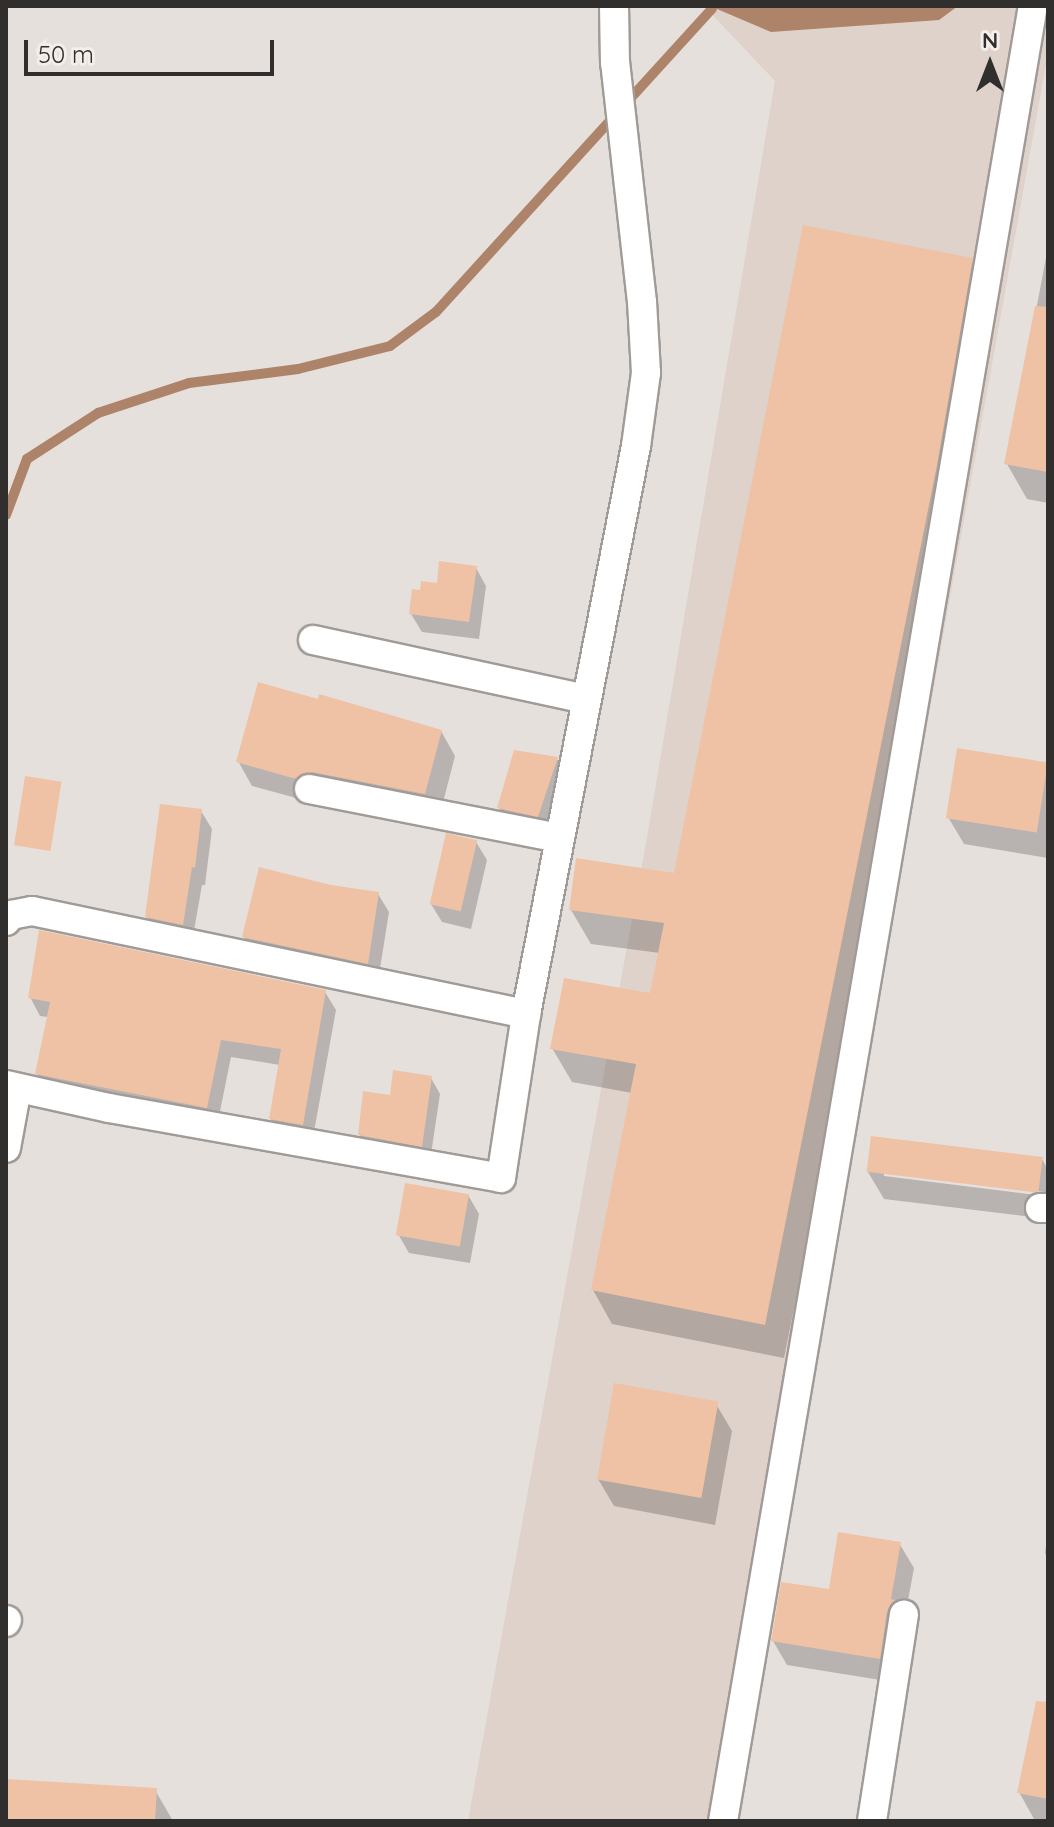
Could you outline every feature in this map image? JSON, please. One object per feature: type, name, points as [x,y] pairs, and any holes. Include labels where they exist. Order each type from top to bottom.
[{"type":"street","points":[[6,1148],[12,1086],[109,1108],[501,1178],[526,1014],[636,446],[646,373],[642,302],[617,81],[614,6]]},
{"type":"street","points":[[723,1821],[1033,6]]},
{"type":"street","points":[[313,640],[585,699]]},
{"type":"street","points":[[309,789],[559,838]]},
{"type":"street","points":[[6,921],[11,915],[32,911],[526,1014]]},
{"type":"street","points":[[872,1821],[904,1614]]},
{"type":"shaded area","points":[[704,6],[1048,6],[1048,53],[730,1821],[468,1821],[647,837],[775,81]]},
{"type":"shaded area","points":[[710,6],[958,6],[939,20],[771,32]]},
{"type":"building","points":[[803,225],[973,258],[937,465],[765,1325],[591,1290],[636,1064],[550,1049],[564,978],[650,993],[664,923],[569,910],[576,858],[674,873]]},
{"type":"building","points":[[1035,306],[1048,307],[1048,472],[1004,464]]},
{"type":"building","points":[[439,561],[477,566],[469,622],[409,614],[412,589],[420,590],[421,581],[437,583]]},
{"type":"building","points":[[258,682],[318,699],[319,694],[442,730],[425,794],[312,772],[296,779],[236,762]]},
{"type":"building","points":[[957,748],[1048,762],[1037,833],[946,818]]},
{"type":"building","points":[[514,750],[558,757],[538,817],[497,808]]},
{"type":"building","points":[[25,776],[62,782],[51,851],[14,845]]},
{"type":"building","points":[[160,804],[202,809],[195,868],[192,867],[183,925],[145,917]]},
{"type":"building","points":[[446,833],[477,840],[461,911],[430,904]]},
{"type":"building","points":[[259,867],[331,885],[379,892],[368,964],[242,937]]},
{"type":"building","points":[[39,930],[326,990],[303,1125],[269,1119],[281,1049],[221,1040],[207,1108],[35,1074],[50,1002],[28,998]]},
{"type":"building","points":[[393,1070],[432,1076],[422,1147],[358,1135],[363,1091],[390,1095]]},
{"type":"building","points":[[871,1136],[1043,1157],[1038,1193],[867,1172]]},
{"type":"building","points":[[405,1183],[469,1194],[460,1246],[396,1235]]},
{"type":"building","points":[[614,1383],[718,1401],[701,1498],[597,1480]]},
{"type":"building","points":[[838,1532],[901,1542],[891,1599],[895,1600],[887,1611],[880,1659],[771,1641],[781,1582],[829,1589]]},
{"type":"building","points":[[1036,1701],[1048,1702],[1048,1799],[1017,1793]]},
{"type":"building","points":[[6,1779],[157,1788],[155,1821],[6,1821]]},
{"type":"waterway","points":[[6,515],[27,459],[98,413],[189,383],[298,369],[390,346],[436,312],[712,9]]}]
